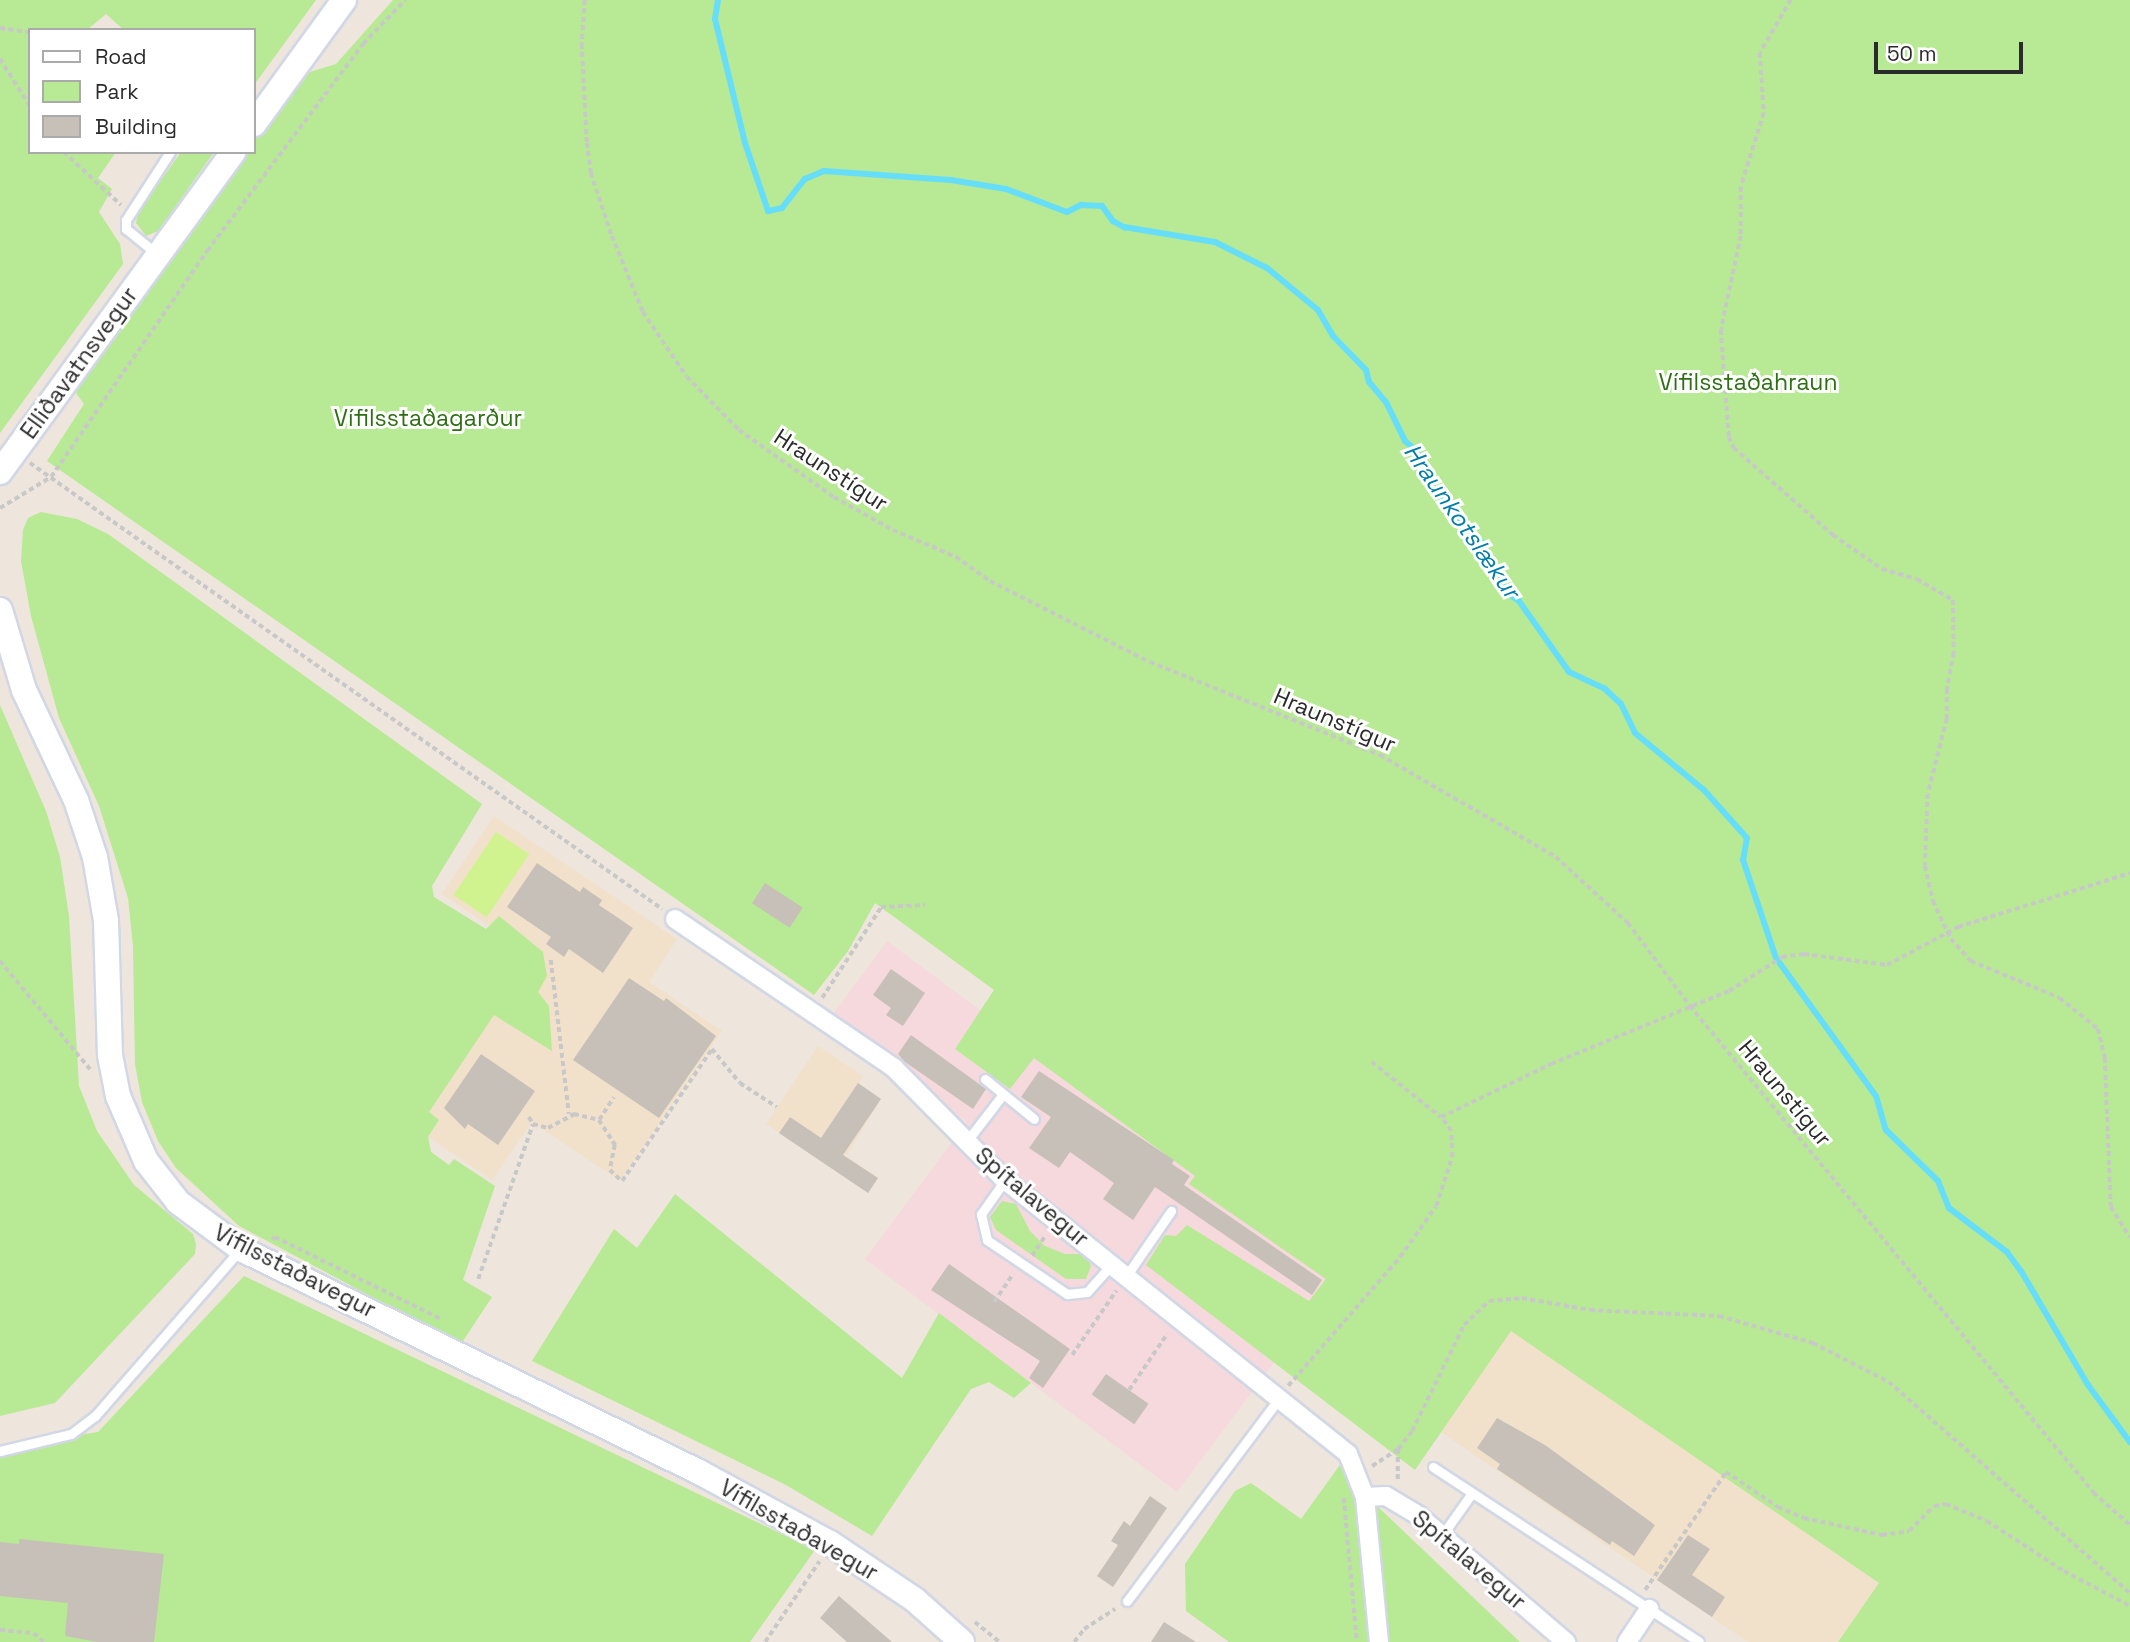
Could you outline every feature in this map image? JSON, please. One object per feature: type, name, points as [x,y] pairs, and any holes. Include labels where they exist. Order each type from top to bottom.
[{"type":"main road","points":[[256,120],[344,0]]},
{"type":"main road","name":"Elliðavatnsvegur","points":[[7,462],[232,154]]},
{"type":"main road","name":"Vífilsstaðavegur","points":[[0,610],[24,690],[76,800],[95,857],[106,921],[113,1075],[133,1138],[161,1182],[197,1220],[241,1248],[662,1454],[830,1543],[915,1601],[962,1642]]},
{"type":"street","name":"Spítalavegur","points":[[675,919],[814,1010],[894,1068],[1005,1180],[1281,1396],[1348,1454],[1365,1497],[1379,1642]]},
{"type":"street","name":"Spítalavegur","points":[[1365,1497],[1377,1494],[1395,1499],[1443,1534],[1566,1642]]},
{"type":"street","points":[[1627,1642],[1644,1605]]},
{"type":"lane","points":[[158,255],[126,229],[128,211],[169,154]]},
{"type":"lane","points":[[985,1079],[1034,1119]]},
{"type":"lane","points":[[967,1141],[1003,1094]]},
{"type":"lane","points":[[1005,1180],[984,1207],[981,1229],[987,1240],[1022,1265],[1073,1295],[1094,1287],[1112,1264]]},
{"type":"lane","points":[[1127,1275],[1171,1211]]},
{"type":"lane","points":[[0,1451],[71,1434],[95,1416],[241,1248]]},
{"type":"lane","points":[[1127,1601],[1281,1396]]},
{"type":"lane","points":[[1433,1467],[1699,1642]]},
{"type":"lane","points":[[1443,1534],[1472,1493]]},
{"type":"path","points":[[0,508],[51,477],[215,240],[363,44],[405,0]]},
{"type":"path","name":"Hraunstígur","points":[[586,0],[582,44],[587,143],[591,173],[612,236],[643,312],[687,377],[739,430],[834,496],[893,530],[956,557],[1015,593],[1150,662],[1380,755],[1464,801],[1556,857],[1628,923],[1690,1006],[2094,1493],[2130,1525]]},
{"type":"path","points":[[1791,0],[1760,53],[1764,113],[1741,187],[1741,236],[1721,330],[1729,437],[1734,448],[1833,536],[1882,569],[1917,579],[1953,600],[1954,653],[1947,689],[1947,719],[1928,794],[1925,866],[1933,901],[1948,931],[1972,961],[2060,998],[2098,1029],[2105,1058],[2111,1207],[2130,1238]]},
{"type":"path","points":[[0,28],[28,32]]},
{"type":"path","points":[[0,59],[28,103]]},
{"type":"path","points":[[66,154],[128,211]]},
{"type":"path","points":[[7,462],[51,477],[675,919]]},
{"type":"path","points":[[1441,1117],[1551,1064],[1729,990],[1769,962],[1782,957],[1804,954],[1886,965],[1948,931],[2130,873]]},
{"type":"path","points":[[814,1010],[881,907],[925,905]]},
{"type":"path","points":[[551,960],[569,1115]]},
{"type":"path","points":[[0,961],[90,1069],[113,1075]]},
{"type":"path","points":[[529,1117],[533,1124],[548,1128],[569,1115],[598,1120],[615,1146],[610,1170],[622,1181],[712,1049],[740,1083],[777,1107]]},
{"type":"path","points":[[1281,1396],[1400,1257],[1436,1206],[1447,1183],[1452,1157],[1451,1131],[1441,1117],[1372,1062]]},
{"type":"path","points":[[598,1120],[614,1097]]},
{"type":"path","points":[[478,1279],[533,1124]]},
{"type":"path","points":[[994,1301],[1056,1220]]},
{"type":"path","points":[[1072,1355],[1127,1275]]},
{"type":"path","points":[[1357,1642],[1343,1492],[1348,1481],[1398,1449],[1464,1325],[1489,1301],[1522,1298],[1590,1310],[1719,1316],[1813,1343],[1889,1382],[2130,1593]]},
{"type":"path","points":[[1129,1390],[1180,1317]]},
{"type":"path","points":[[1644,1605],[1726,1472],[1777,1507],[1804,1518],[1882,1535],[1909,1531],[1934,1507],[1946,1504],[1987,1521],[2064,1572],[2130,1606]]},
{"type":"path","points":[[765,1642],[830,1543]]},
{"type":"path","points":[[1074,1642],[1084,1629],[1127,1601]]},
{"type":"path","points":[[0,1630],[34,1633],[44,1642]]},
{"type":"shaded area","points":[[494,816],[677,939],[649,982],[722,1031],[620,1181],[532,1122],[492,1180],[428,1137],[439,1120],[428,1112],[534,956],[442,894]]},
{"type":"shaded area","points":[[887,941],[1338,1277],[1177,1492],[865,1259],[967,1122],[829,1020]]},
{"type":"shaded area","points":[[818,1046],[863,1076],[859,1084],[881,1099],[846,1156],[878,1178],[868,1193],[766,1124]]},
{"type":"shaded area","points":[[1511,1331],[1879,1583],[1838,1642],[1748,1642],[1441,1432]]},
{"type":"green space","points":[[0,0],[316,0],[256,82],[256,28],[122,28],[106,14],[89,28],[28,28],[28,154],[115,154],[98,178],[112,189],[99,212],[120,244],[123,264],[0,433]]},
{"type":"green space","points":[[393,0],[2130,0],[2130,1642],[1838,1642],[1879,1583],[1511,1331],[1415,1470],[1146,1265],[1165,1235],[1176,1236],[1187,1225],[1309,1301],[1326,1279],[1189,1184],[1195,1176],[1034,1058],[1010,1089],[955,1049],[994,990],[875,903],[848,951],[814,995],[47,461],[84,404],[68,382],[230,154],[256,154],[256,118],[287,79],[336,64]]},
{"type":"green space","points":[[180,154],[213,154],[158,231],[146,236],[136,223],[138,213]]},
{"type":"green space","points":[[41,512],[77,519],[108,534],[482,804],[432,886],[434,897],[486,929],[499,916],[543,952],[547,976],[538,992],[549,1006],[552,1051],[494,1015],[429,1112],[439,1120],[428,1137],[431,1152],[449,1165],[454,1159],[495,1186],[463,1280],[492,1297],[461,1344],[239,1226],[176,1168],[158,1141],[142,1102],[135,1064],[133,946],[128,898],[99,806],[59,718],[31,616],[21,561],[23,530],[28,518]]},
{"type":"green space","points":[[0,705],[46,811],[60,857],[69,916],[79,1086],[97,1131],[134,1185],[193,1234],[196,1244],[195,1254],[55,1403],[0,1416]]},
{"type":"green space","points":[[496,832],[529,854],[487,917],[454,895]]},
{"type":"green space","points":[[675,1194],[902,1378],[939,1313],[1031,1383],[1014,1398],[989,1382],[971,1389],[872,1536],[786,1485],[532,1361],[614,1229],[637,1248]]},
{"type":"green space","points":[[1002,1201],[1016,1204],[1030,1231],[1045,1246],[1065,1254],[1085,1254],[1091,1266],[1086,1279],[1066,1279],[996,1230],[990,1217]]},
{"type":"green space","points":[[244,1276],[815,1550],[750,1642],[0,1642],[0,1447],[98,1432]]},
{"type":"green space","points":[[1342,1462],[1355,1498],[1373,1642],[1229,1642],[1186,1611],[1185,1564],[1235,1491],[1251,1483],[1301,1519]]},
{"type":"green space","points":[[1377,1506],[1520,1642],[1387,1642]]},
{"type":"building","points":[[537,863],[580,892],[583,887],[602,900],[599,905],[633,928],[603,973],[569,949],[564,957],[546,944],[551,937],[507,907]]},
{"type":"building","points":[[765,883],[803,908],[790,928],[752,903]]},
{"type":"building","points":[[891,969],[925,993],[903,1026],[886,1015],[891,1008],[873,995]]},
{"type":"building","points":[[629,978],[664,1001],[666,998],[716,1036],[659,1118],[573,1060]]},
{"type":"building","points":[[911,1035],[986,1089],[973,1109],[905,1062],[898,1054]]},
{"type":"building","points":[[481,1054],[535,1091],[498,1145],[468,1124],[465,1129],[444,1108]]},
{"type":"building","points":[[1039,1071],[1174,1160],[1172,1164],[1190,1176],[1184,1185],[1322,1280],[1312,1295],[1155,1187],[1133,1220],[1103,1199],[1114,1183],[1070,1152],[1059,1168],[1029,1148],[1051,1117],[1021,1097]]},
{"type":"building","points":[[858,1083],[881,1099],[843,1155],[878,1178],[868,1193],[779,1133],[790,1117],[821,1138]]},
{"type":"building","points":[[949,1264],[1070,1349],[1043,1388],[1029,1378],[1040,1361],[931,1290]]},
{"type":"building","points":[[1106,1374],[1149,1404],[1134,1424],[1092,1394]]},
{"type":"building","points":[[1497,1418],[1545,1445],[1655,1525],[1634,1556],[1612,1541],[1610,1545],[1497,1469],[1500,1464],[1477,1448]]},
{"type":"building","points":[[1150,1496],[1167,1508],[1113,1587],[1097,1576],[1118,1545],[1111,1541],[1124,1521],[1130,1526]]},
{"type":"building","points":[[1688,1535],[1710,1549],[1692,1575],[1725,1597],[1712,1617],[1657,1580]]},
{"type":"building","points":[[19,1539],[164,1554],[154,1642],[97,1642],[65,1636],[68,1603],[0,1596],[0,1542],[19,1544]]},
{"type":"building","points":[[839,1596],[892,1642],[847,1642],[820,1618]]},
{"type":"building","points":[[1164,1622],[1196,1642],[1151,1642]]},
{"type":"waterway","name":"Hraunkotslækur","points":[[718,0],[715,19],[745,143],[768,211],[782,208],[805,179],[824,171],[951,180],[1006,189],[1067,212],[1081,205],[1102,206],[1113,221],[1124,227],[1215,242],[1267,268],[1318,310],[1333,336],[1366,370],[1369,382],[1386,402],[1405,441],[1417,451],[1429,481],[1464,530],[1482,542],[1490,563],[1500,570],[1505,591],[1519,601],[1569,672],[1605,689],[1621,704],[1635,733],[1704,790],[1747,838],[1743,860],[1776,958],[1876,1096],[1886,1130],[1938,1181],[1949,1208],[2007,1252],[2021,1271],[2088,1385],[2130,1442]]},
{"type":"park label","name":"Vífilsstaðahraun","points":[[1748,382]]},
{"type":"park label","name":"Vífilsstaðagarður","points":[[428,418]]}]
